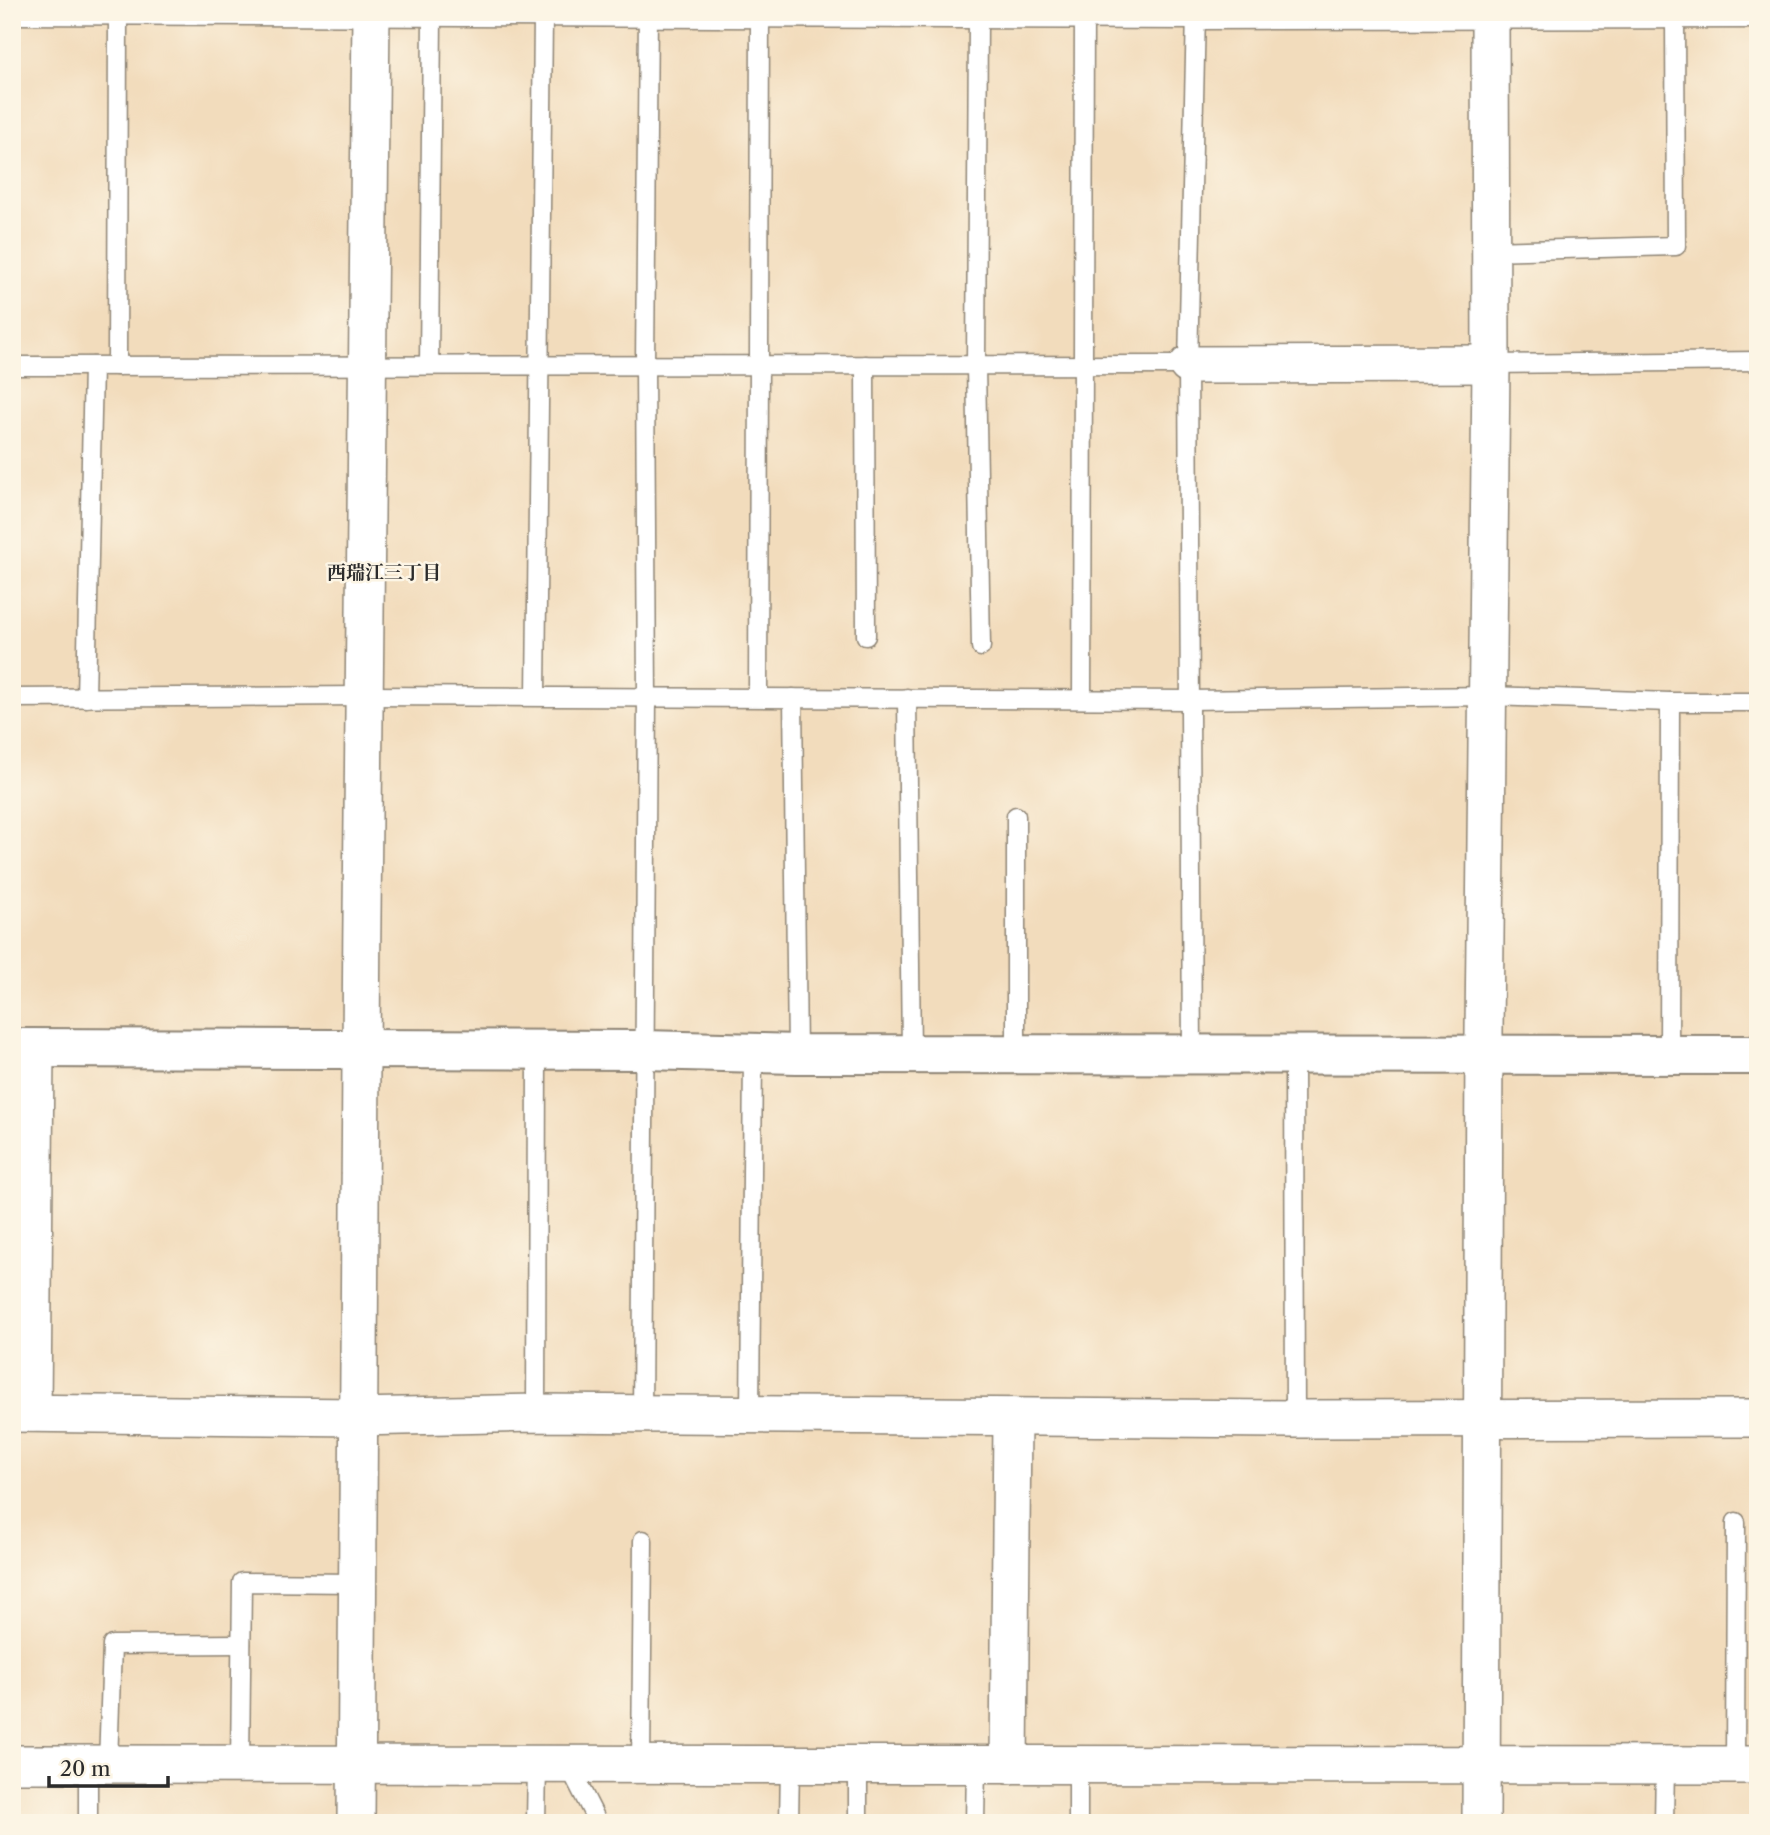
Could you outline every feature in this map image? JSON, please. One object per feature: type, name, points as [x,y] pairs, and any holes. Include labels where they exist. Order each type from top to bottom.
[{"type":"street","points":[[356,1823],[359,1050],[366,695],[371,14]]},
{"type":"street","points":[[1481,1823],[1492,363],[1490,16]]},
{"type":"street","points":[[1188,365],[1492,363]]},
{"type":"street","points":[[1758,1055],[797,1054],[644,1050],[24,1048],[22,1413],[357,1417],[536,1413],[1295,1419],[1758,1418]]},
{"type":"street","points":[[992,1765],[1012,1417]]},
{"type":"street","points":[[12,1764],[1746,1765]]},
{"type":"lane","points":[[12,15],[881,15],[978,19],[1084,16],[1490,16],[1758,19]]},
{"type":"lane","points":[[642,1415],[648,697],[645,365],[648,15]]},
{"type":"lane","points":[[758,697],[760,15]]},
{"type":"lane","points":[[117,366],[118,16]]},
{"type":"lane","points":[[1082,699],[1084,16]]},
{"type":"lane","points":[[1192,1053],[1188,365],[1196,16]]},
{"type":"lane","points":[[429,365],[432,17]]},
{"type":"lane","points":[[536,696],[543,17]]},
{"type":"lane","points":[[978,19],[976,365],[981,647]]},
{"type":"lane","points":[[1490,251],[1676,246],[1675,19]]},
{"type":"lane","points":[[1492,363],[1758,361]]},
{"type":"lane","points":[[864,365],[866,636]]},
{"type":"lane","points":[[12,366],[1188,365]]},
{"type":"lane","points":[[86,698],[93,366]]},
{"type":"lane","points":[[12,698],[366,695],[1189,700],[1490,696],[1758,702]]},
{"type":"lane","points":[[793,698],[797,1054]]},
{"type":"lane","points":[[907,698],[911,1054]]},
{"type":"lane","points":[[1669,1055],[1670,702]]},
{"type":"lane","points":[[1016,816],[1016,1053]]},
{"type":"lane","points":[[536,1413],[537,1050]]},
{"type":"lane","points":[[750,1414],[753,1053]]},
{"type":"lane","points":[[1294,1053],[1295,1419]]},
{"type":"lane","points":[[1736,1522],[1746,1765]]},
{"type":"lane","points":[[642,1765],[643,1540]]},
{"type":"lane","points":[[240,1765],[242,1582],[356,1583]]},
{"type":"lane","points":[[88,1823],[112,1645],[241,1644]]},
{"type":"lane","points":[[536,1823],[553,1764]]},
{"type":"lane","points":[[553,1764],[598,1823]]},
{"type":"lane","points":[[789,1823],[790,1765]]},
{"type":"lane","points":[[858,1765],[858,1823]]},
{"type":"lane","points":[[975,1823],[992,1765]]},
{"type":"lane","points":[[1078,1765],[1078,1823]]},
{"type":"lane","points":[[1664,1823],[1665,1765]]},
{"type":"district","name":"西瑞江三丁目","points":[[384,572]]}]
